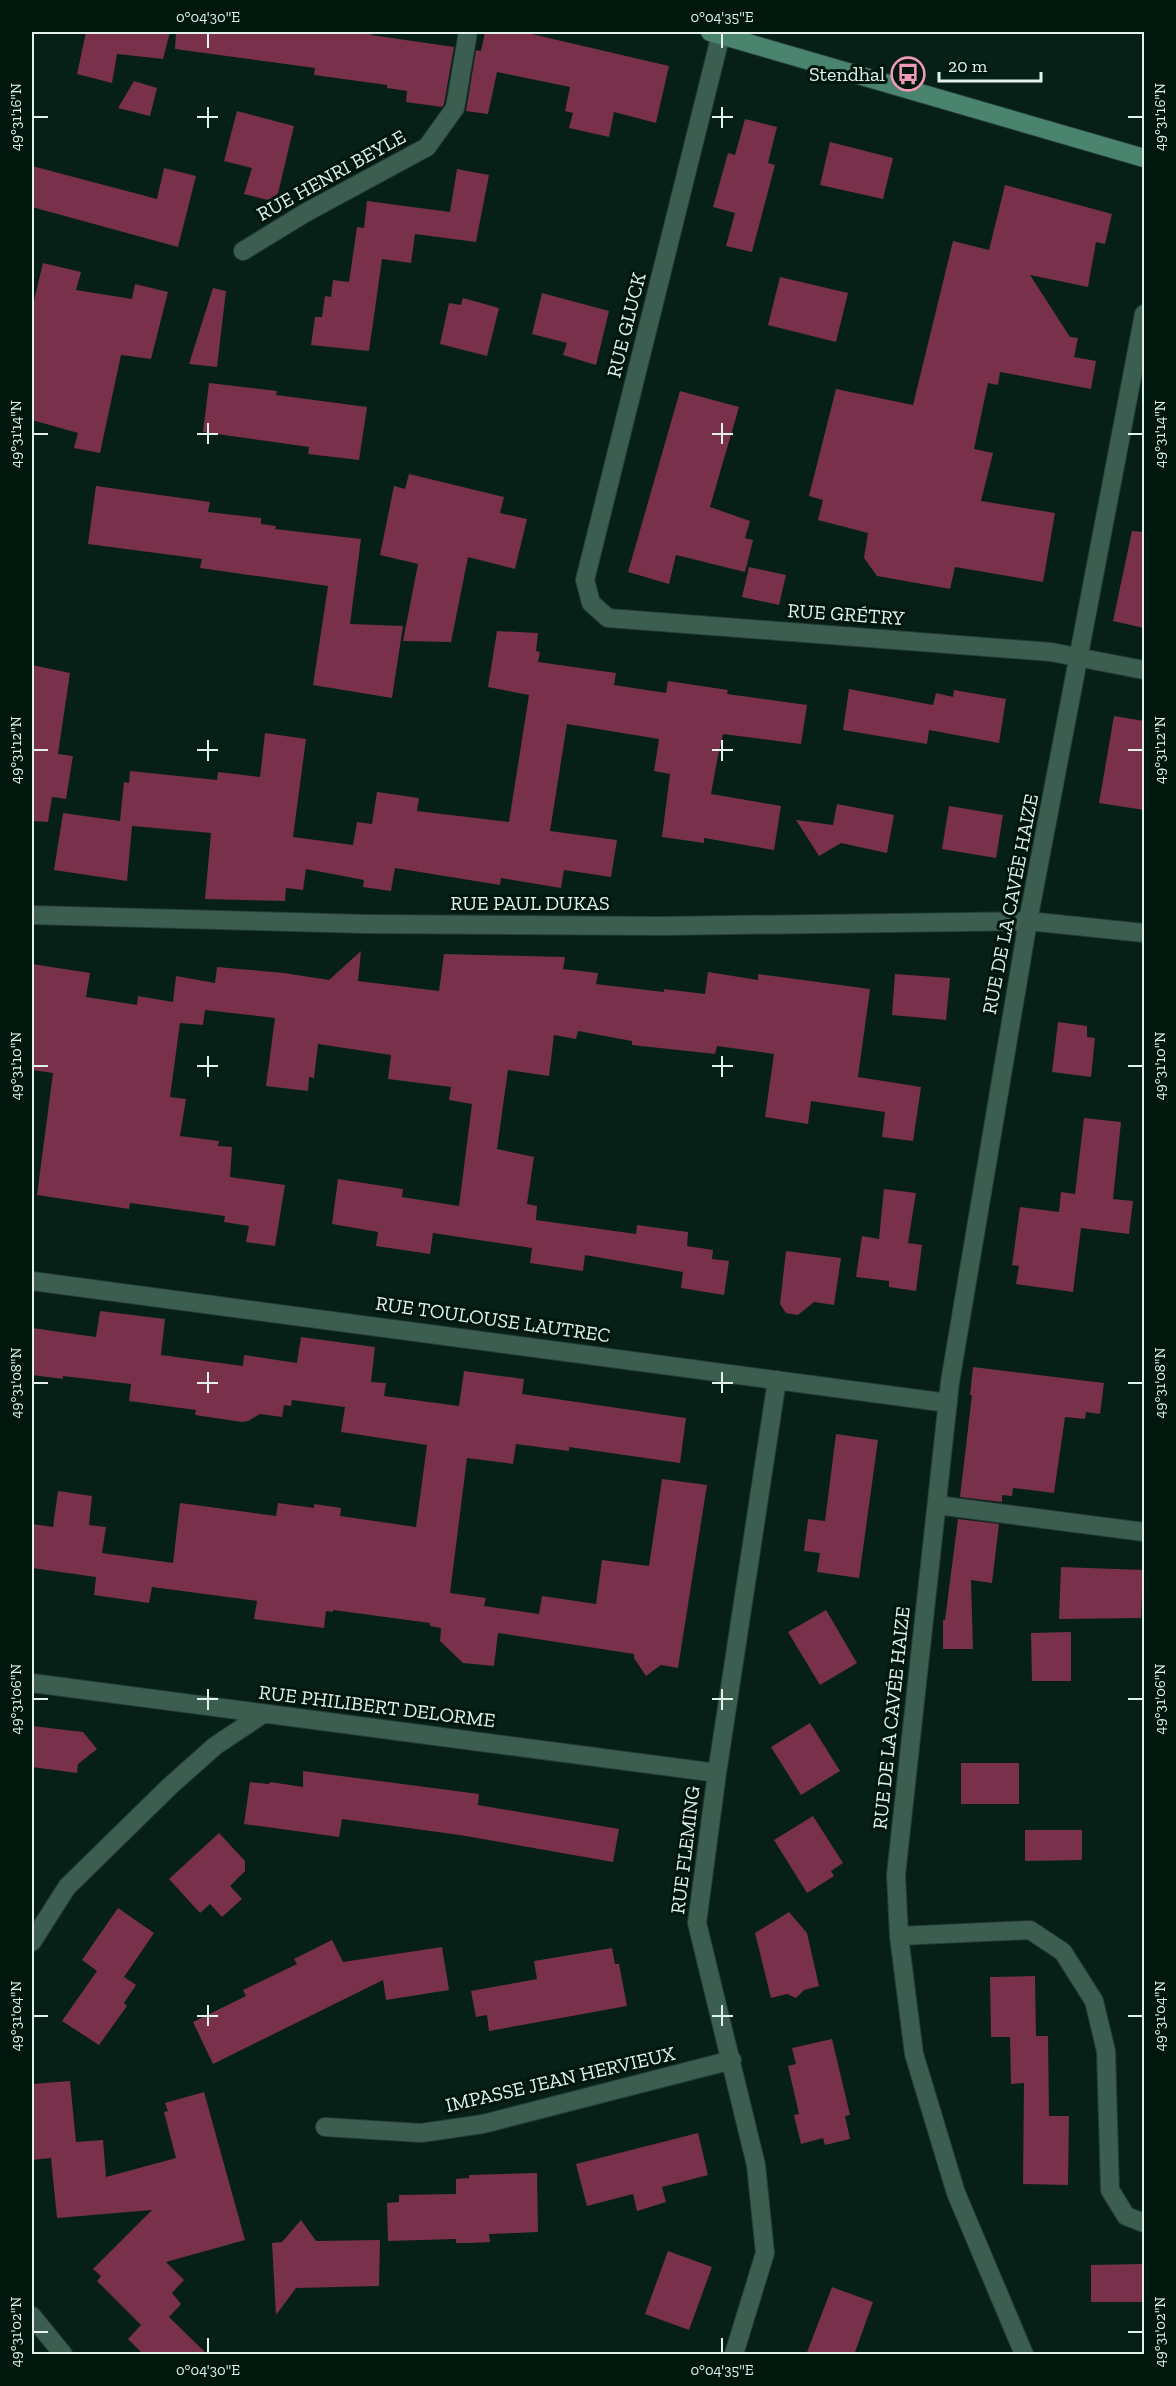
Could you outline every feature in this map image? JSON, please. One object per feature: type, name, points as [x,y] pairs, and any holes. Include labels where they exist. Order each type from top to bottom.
[{"type":"street","name":"RUE HENRI BEYLE","points":[[243,251],[305,213],[427,147],[455,108],[468,32]]},
{"type":"street","points":[[715,33],[1144,158]]},
{"type":"street","name":"RUE GLUCK","points":[[608,618],[591,603],[585,580],[715,33]]},
{"type":"street","name":"RUE DE LA CAVÉE HAIZE","points":[[1024,2355],[956,2193],[914,2054],[898,1936],[896,1875],[948,1403],[1028,921],[1144,314]]},
{"type":"street","name":"RUE GRÉTRY","points":[[608,618],[1051,652],[1144,670]]},
{"type":"street","name":"RUE PAUL DUKAS","points":[[32,915],[472,925],[662,926],[1028,921],[1144,933]]},
{"type":"street","name":"RUE TOULOUSE LAUTREC","points":[[32,1281],[948,1403]]},
{"type":"street","name":"RUE FLEMING","points":[[734,2355],[765,2253],[756,2165],[697,1923],[717,1773],[777,1380]]},
{"type":"street","points":[[937,1505],[1144,1532]]},
{"type":"street","name":"RUE PHILIBERT DELORME","points":[[32,1683],[717,1773]]},
{"type":"street","points":[[32,1942],[67,1887],[169,1786],[215,1746],[263,1714]]},
{"type":"street","points":[[898,1936],[1030,1930],[1063,1952],[1094,2001],[1106,2051],[1110,2190],[1126,2216],[1144,2223]]},
{"type":"street","name":"IMPASSE JEAN HERVIEUX","points":[[325,2127],[421,2133],[483,2124],[732,2060]]},
{"type":"street","points":[[32,2316],[63,2355]]},
{"type":"building","points":[[86,32],[170,32],[163,59],[117,54],[112,83],[77,74]]},
{"type":"building","points":[[176,32],[372,32],[371,35],[454,47],[442,107],[406,102],[407,91],[387,88],[387,85],[314,75],[315,68],[175,49]]},
{"type":"building","points":[[485,32],[523,32],[669,66],[656,123],[614,112],[609,137],[569,128],[573,113],[565,111],[570,87],[497,72],[488,114],[466,111],[476,50],[481,51]]},
{"type":"building","points":[[134,81],[157,88],[150,116],[118,108]]},
{"type":"building","points":[[237,111],[294,126],[276,202],[244,194],[252,168],[224,161]]},
{"type":"building","points":[[745,119],[777,127],[768,163],[775,165],[752,252],[726,246],[735,213],[713,207],[728,153],[735,155]]},
{"type":"building","points":[[830,142],[893,158],[883,199],[820,185]]},
{"type":"building","points":[[32,166],[157,199],[164,168],[196,176],[178,247],[32,207]]},
{"type":"building","points":[[457,169],[489,175],[476,242],[415,234],[411,263],[382,259],[369,351],[311,345],[315,317],[322,317],[325,296],[331,297],[333,280],[349,282],[357,227],[364,228],[367,201],[450,212]]},
{"type":"building","points":[[1005,185],[1112,214],[1105,244],[1096,242],[1088,287],[1030,275],[1070,337],[1078,338],[1074,357],[1096,361],[1091,389],[1000,372],[998,385],[988,383],[974,449],[993,453],[981,501],[1055,513],[1043,582],[955,567],[950,589],[877,576],[864,558],[868,533],[818,520],[823,500],[809,496],[836,389],[913,405],[953,241],[989,250]]},
{"type":"building","points":[[43,263],[81,272],[76,290],[132,299],[135,284],[168,292],[151,359],[121,355],[100,453],[74,448],[78,433],[32,420],[32,309]]},
{"type":"building","points":[[780,277],[848,293],[836,342],[768,325]]},
{"type":"building","points":[[213,288],[226,291],[217,367],[189,364]]},
{"type":"building","points":[[542,293],[609,311],[596,365],[563,355],[567,343],[532,334]]},
{"type":"building","points":[[463,298],[499,308],[487,356],[440,344],[449,303],[461,305]]},
{"type":"building","points":[[209,383],[277,391],[276,395],[367,407],[359,460],[308,454],[309,447],[203,432]]},
{"type":"building","points":[[680,391],[739,407],[710,507],[750,521],[745,538],[753,540],[745,572],[676,555],[669,584],[628,572]]},
{"type":"building","points":[[409,474],[504,497],[500,513],[527,519],[515,569],[468,557],[451,642],[403,641],[418,564],[380,555],[394,486],[405,489]]},
{"type":"building","points":[[96,486],[210,502],[208,512],[261,518],[261,524],[276,526],[275,529],[361,539],[350,624],[403,626],[392,698],[313,685],[328,586],[200,568],[202,559],[88,544]]},
{"type":"building","points":[[1132,531],[1144,532],[1144,628],[1113,621]]},
{"type":"building","points":[[749,567],[786,575],[779,605],[742,597]]},
{"type":"building","points":[[497,631],[538,633],[536,651],[540,652],[538,662],[616,673],[614,685],[666,693],[668,681],[728,690],[727,694],[807,705],[801,744],[723,734],[711,794],[781,806],[774,850],[704,838],[704,843],[662,837],[670,774],[654,771],[659,739],[567,724],[550,831],[617,840],[611,877],[564,870],[561,888],[501,878],[500,885],[395,868],[391,891],[363,887],[364,880],[306,869],[303,890],[286,888],[285,901],[205,899],[211,833],[132,826],[127,881],[54,870],[63,813],[120,821],[124,782],[129,783],[130,771],[217,780],[218,772],[260,777],[265,733],[306,739],[293,837],[353,845],[357,822],[372,824],[377,792],[419,798],[417,811],[509,822],[529,695],[488,687]]},
{"type":"building","points":[[32,665],[70,673],[58,754],[73,756],[66,799],[52,797],[48,822],[32,821]]},
{"type":"building","points":[[849,689],[933,705],[936,693],[953,697],[954,690],[1006,699],[999,743],[929,730],[927,744],[843,730]]},
{"type":"building","points":[[1114,716],[1144,721],[1144,810],[1099,803]]},
{"type":"building","points":[[837,804],[894,815],[887,853],[841,843],[819,856],[796,820],[833,825]]},
{"type":"building","points":[[949,806],[1003,815],[996,858],[942,849]]},
{"type":"building","points":[[361,951],[358,981],[439,991],[444,954],[565,957],[563,969],[598,973],[596,984],[664,992],[664,989],[705,994],[708,972],[758,980],[758,974],[870,989],[858,1077],[921,1087],[913,1141],[882,1137],[885,1112],[811,1101],[808,1124],[765,1117],[774,1054],[717,1046],[715,1054],[632,1045],[632,1041],[578,1031],[576,1039],[554,1035],[549,1076],[508,1070],[497,1149],[534,1157],[527,1204],[537,1206],[536,1220],[636,1234],[637,1225],[688,1232],[687,1246],[713,1250],[712,1259],[729,1261],[724,1295],[681,1288],[683,1272],[585,1255],[583,1271],[530,1263],[532,1248],[433,1233],[430,1254],[376,1246],[378,1232],[332,1224],[338,1179],[403,1189],[402,1197],[459,1206],[472,1104],[449,1100],[451,1087],[388,1079],[391,1055],[318,1044],[314,1078],[309,1077],[308,1091],[266,1086],[275,1018],[205,1010],[203,1025],[180,1023],[170,1097],[186,1099],[180,1136],[219,1141],[218,1146],[232,1147],[230,1177],[285,1185],[275,1246],[246,1242],[249,1226],[224,1222],[225,1216],[130,1203],[129,1209],[37,1195],[53,1073],[32,1070],[32,964],[90,973],[86,997],[137,1005],[138,996],[173,1002],[176,976],[215,983],[217,967],[329,980]]},
{"type":"building","points":[[895,974],[950,978],[946,1020],[892,1015]]},
{"type":"building","points":[[1058,1022],[1087,1026],[1087,1037],[1095,1038],[1091,1077],[1052,1072]]},
{"type":"building","points":[[1084,1118],[1121,1122],[1113,1199],[1133,1201],[1129,1234],[1081,1228],[1073,1292],[1016,1284],[1019,1266],[1012,1265],[1020,1207],[1059,1212],[1061,1192],[1075,1194]]},
{"type":"building","points":[[884,1189],[916,1193],[908,1243],[922,1245],[916,1291],[889,1287],[889,1281],[856,1277],[862,1236],[879,1239]]},
{"type":"building","points":[[786,1251],[841,1258],[834,1305],[814,1302],[798,1315],[786,1313],[780,1304]]},
{"type":"building","points":[[100,1311],[165,1319],[161,1355],[243,1366],[244,1355],[297,1363],[301,1337],[375,1347],[371,1382],[386,1383],[384,1396],[459,1406],[464,1371],[524,1379],[522,1394],[686,1418],[680,1463],[569,1447],[569,1451],[516,1444],[513,1464],[467,1458],[450,1593],[486,1598],[484,1606],[539,1614],[542,1596],[596,1604],[602,1560],[649,1566],[662,1479],[707,1485],[678,1668],[661,1665],[646,1676],[634,1658],[634,1654],[498,1633],[494,1666],[463,1663],[440,1641],[441,1628],[430,1626],[430,1623],[333,1610],[333,1612],[326,1611],[324,1628],[254,1619],[257,1601],[152,1587],[149,1603],[94,1595],[96,1577],[32,1568],[32,1524],[53,1527],[58,1491],[92,1496],[89,1525],[106,1527],[102,1553],[173,1563],[180,1503],[276,1516],[278,1503],[314,1508],[314,1504],[341,1508],[340,1516],[416,1527],[427,1445],[341,1432],[345,1407],[292,1400],[291,1406],[284,1405],[282,1417],[260,1414],[242,1422],[195,1415],[196,1410],[129,1401],[131,1384],[63,1376],[63,1379],[32,1375],[32,1328],[96,1337]]},
{"type":"building","points":[[973,1367],[1104,1383],[1100,1414],[1086,1412],[1085,1419],[1065,1417],[1054,1493],[1013,1488],[1012,1496],[1002,1495],[1002,1502],[960,1497]]},
{"type":"building","points":[[836,1434],[878,1440],[859,1578],[817,1572],[820,1553],[804,1551],[808,1519],[825,1521]]},
{"type":"building","points":[[958,1519],[999,1524],[992,1583],[971,1580],[973,1649],[943,1649],[943,1620],[945,1620]]},
{"type":"building","points":[[1061,1567],[1143,1570],[1141,1618],[1059,1619]]},
{"type":"building","points":[[826,1610],[857,1663],[820,1685],[788,1632]]},
{"type":"building","points":[[1071,1632],[1071,1681],[1032,1681],[1031,1633]]},
{"type":"building","points":[[810,1723],[840,1771],[801,1795],[771,1747]]},
{"type":"building","points":[[32,1726],[83,1732],[97,1749],[78,1764],[77,1773],[32,1767]]},
{"type":"building","points":[[961,1763],[1019,1763],[1019,1804],[961,1804]]},
{"type":"building","points":[[303,1771],[479,1794],[478,1805],[619,1829],[613,1862],[460,1835],[342,1819],[339,1837],[244,1824],[250,1782],[269,1784],[270,1782],[303,1787]]},
{"type":"building","points":[[813,1816],[843,1863],[831,1871],[834,1876],[807,1893],[774,1840]]},
{"type":"building","points":[[1025,1830],[1082,1830],[1082,1860],[1025,1861]]},
{"type":"building","points":[[219,1833],[245,1861],[245,1871],[230,1886],[242,1899],[222,1917],[210,1904],[200,1913],[169,1879]]},
{"type":"building","points":[[118,1908],[154,1933],[124,1977],[136,1985],[124,2003],[127,2006],[99,2045],[62,2021],[97,1971],[82,1960]]},
{"type":"building","points":[[789,1912],[807,1933],[819,1986],[804,1990],[796,1998],[787,1994],[771,1998],[755,1933]]},
{"type":"building","points":[[332,1940],[343,1962],[442,1947],[449,1990],[386,2000],[383,1980],[213,2064],[193,2022],[246,1996],[243,1990],[297,1964],[294,1959]]},
{"type":"building","points":[[612,1948],[615,1964],[619,1964],[627,2006],[489,2031],[487,2015],[476,2017],[471,1991],[537,1979],[534,1961]]},
{"type":"building","points":[[1035,1976],[1036,2036],[1048,2036],[1049,2116],[1069,2116],[1068,2185],[1023,2184],[1024,2083],[1011,2084],[1010,2037],[991,2037],[990,1977]]},
{"type":"building","points":[[832,2039],[850,2115],[845,2116],[850,2139],[825,2145],[823,2138],[801,2144],[794,2115],[799,2114],[788,2066],[796,2064],[792,2048]]},
{"type":"building","points":[[70,2081],[76,2142],[103,2140],[106,2177],[176,2158],[164,2112],[168,2111],[165,2103],[204,2092],[245,2240],[166,2262],[184,2280],[172,2293],[181,2304],[169,2317],[208,2355],[144,2355],[128,2339],[141,2325],[97,2281],[101,2276],[93,2269],[152,2210],[57,2218],[51,2158],[32,2160],[32,2084]]},
{"type":"building","points":[[698,2133],[708,2175],[662,2187],[666,2202],[637,2211],[633,2194],[587,2206],[576,2164]]},
{"type":"building","points":[[537,2173],[538,2232],[489,2234],[490,2242],[456,2243],[456,2239],[388,2241],[387,2203],[399,2202],[399,2195],[456,2194],[456,2179],[469,2178],[469,2175]]},
{"type":"building","points":[[301,2220],[316,2241],[380,2240],[379,2286],[296,2288],[276,2315],[272,2243],[282,2242]]},
{"type":"building","points":[[668,2251],[712,2267],[689,2330],[645,2314]]},
{"type":"building","points":[[1142,2264],[1142,2302],[1091,2302],[1091,2265]]},
{"type":"building","points":[[832,2287],[873,2302],[854,2355],[806,2355]]},
{"type":"place","name":"Stendhal","points":[[908,74]]}]
